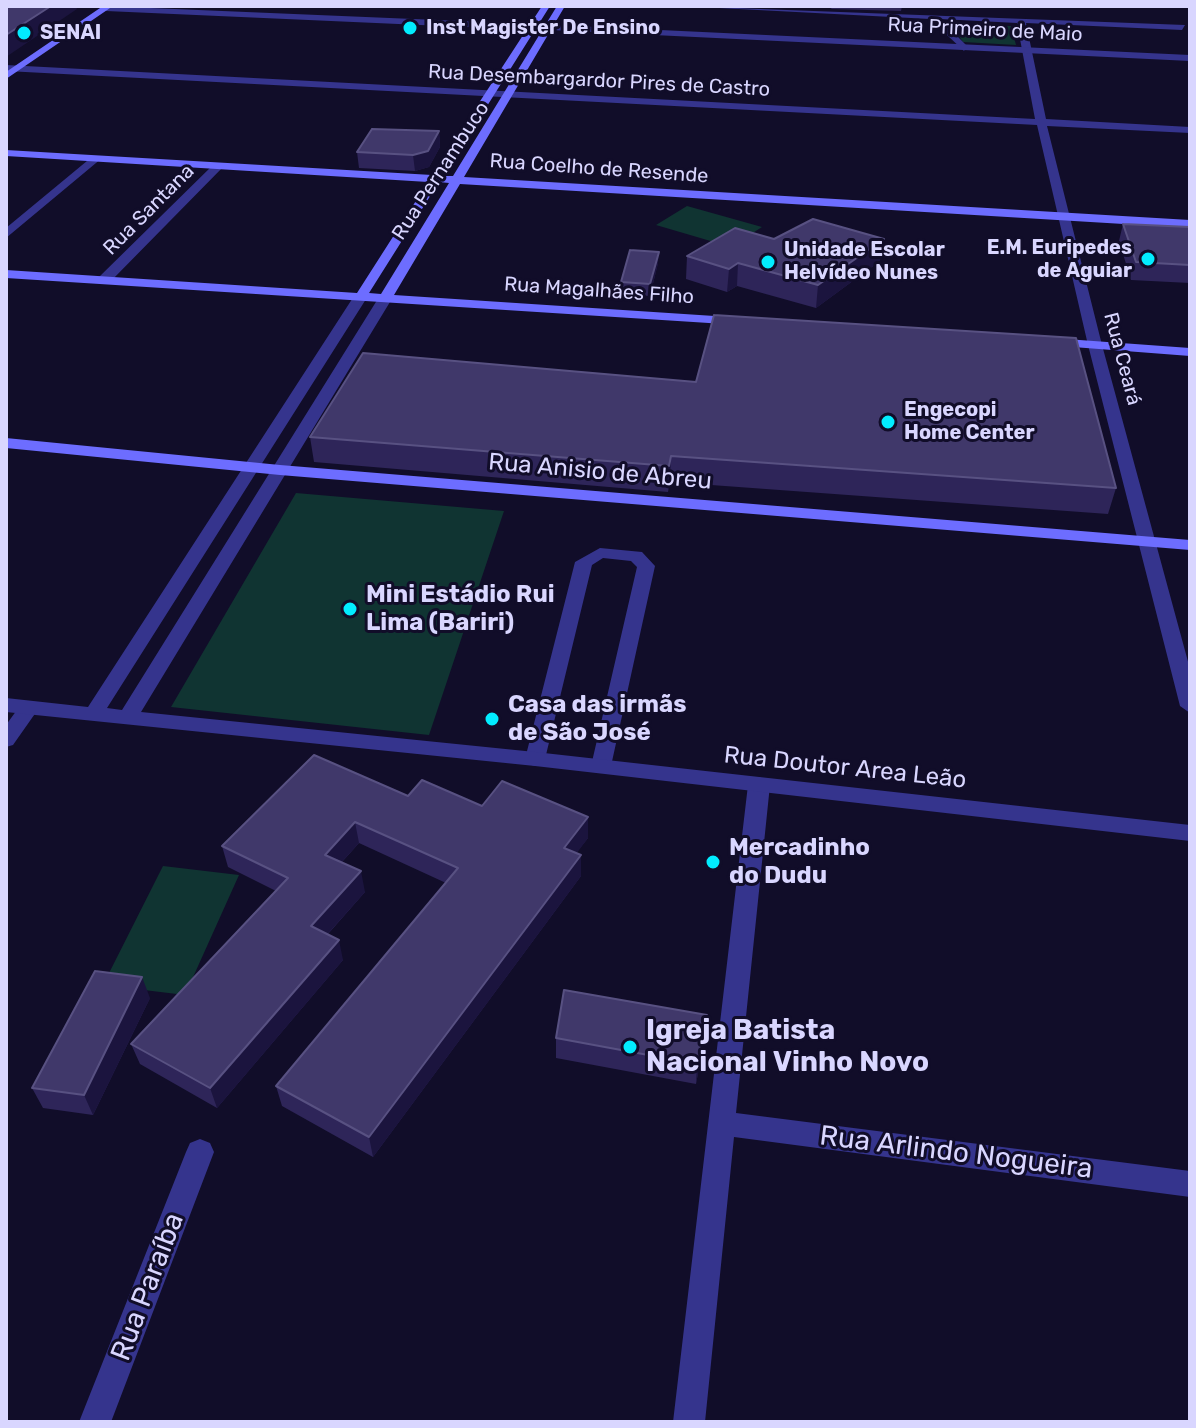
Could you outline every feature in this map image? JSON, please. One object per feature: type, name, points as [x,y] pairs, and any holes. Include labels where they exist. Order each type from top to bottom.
[{"type":"main road","points":[[6,76],[9,67],[92,6]]},
{"type":"main road","name":"Rua Pernambuco","points":[[361,296],[546,6]]},
{"type":"main road","name":"Rua Pernambuco","points":[[386,297],[561,6]]},
{"type":"main road","points":[[9,67],[108,7]]},
{"type":"main road","name":"Rua Coelho de Resende","points":[[6,153],[1190,224]]},
{"type":"main road","name":"Rua Magalhães Filho","points":[[6,274],[763,323]]},
{"type":"main road","points":[[1032,341],[1190,352]]},
{"type":"main road","name":"Rua Anisio de Abreu","points":[[6,443],[280,470],[1190,545]]},
{"type":"street","name":"Rua Primeiro de Maio","points":[[141,6],[1190,56]]},
{"type":"street","points":[[685,6],[1021,20],[1186,31]]},
{"type":"street","name":"Rua Primeiro de Maio","points":[[108,7],[535,25]]},
{"type":"street","points":[[1171,12],[1186,31]]},
{"type":"street","points":[[934,18],[961,45]]},
{"type":"street","name":"Rua Ceará","points":[[1021,20],[1041,121],[1095,345],[1190,706]]},
{"type":"street","name":"Rua Desembargardor Pires de Castro","points":[[9,67],[1190,130]]},
{"type":"street","points":[[6,234],[97,158]]},
{"type":"street","name":"Rua Santana","points":[[104,280],[219,165]]},
{"type":"street","points":[[111,717],[253,467],[361,296]]},
{"type":"street","points":[[111,717],[280,470],[386,297]]},
{"type":"street","points":[[535,759],[584,562],[600,553],[636,556],[646,566],[601,766]]},
{"type":"street","name":"Rua Doutor Area Leão","points":[[6,705],[601,766],[1190,833]]},
{"type":"street","points":[[6,740],[29,708]]},
{"type":"street","points":[[689,1422],[759,785]]},
{"type":"street","name":"Rua Arlindo Nogueira","points":[[722,1123],[1190,1184]]},
{"type":"street","name":"Rua Paraíba","points":[[95,1422],[200,1152]]},
{"type":"green space","points":[[950,24],[1011,26],[1016,45],[963,42]]},
{"type":"green space","points":[[687,206],[762,227],[731,247],[656,225]]},
{"type":"green space","name":"Mini Estádio Rui Lima (Bariri)","points":[[296,493],[504,511],[429,735],[171,707]]},
{"type":"green space","points":[[163,866],[239,875],[185,995],[103,985]]},
{"type":"building","points":[[6,6],[51,6],[6,35]]},
{"type":"building","points":[[372,129],[439,131],[428,151],[413,155],[357,152]]},
{"type":"building","points":[[813,219],[884,239],[818,285],[738,263],[729,269],[687,256],[735,228],[774,239]]},
{"type":"building","points":[[1123,224],[1190,227],[1190,265],[1136,262]]},
{"type":"building","points":[[630,250],[659,252],[650,284],[621,282]]},
{"type":"building","points":[[714,315],[1076,338],[1116,488],[671,456],[669,466],[310,437],[363,353],[696,382]]},
{"type":"building","points":[[314,755],[408,796],[422,780],[482,806],[502,781],[588,817],[564,848],[581,855],[369,1137],[276,1086],[458,868],[355,822],[325,855],[361,871],[311,926],[339,940],[210,1088],[131,1044],[288,878],[222,846]]},
{"type":"building","points":[[95,971],[142,977],[84,1095],[32,1088]]},
{"type":"building","points":[[564,990],[707,1015],[697,1064],[556,1038]]},
{"type":"place","name":"Inst Magister De Ensino","points":[[410,28]]},
{"type":"place","name":"SENAI","points":[[24,33]]},
{"type":"place","name":"E.M. Euripedes de Aguiar","points":[[1148,259]]},
{"type":"place","name":"Unidade Escolar Helvídeo Nunes","points":[[768,262]]},
{"type":"place","name":"Engecopi Home Center","points":[[888,422]]},
{"type":"place","name":"Mini Estádio Rui Lima (Bariri)","points":[[350,609]]},
{"type":"place","name":"Casa das irmãs de São José","points":[[492,719]]},
{"type":"place","name":"Mercadinho do Dudu","points":[[713,862]]},
{"type":"place","name":"Igreja Batista Nacional Vinho Novo","points":[[630,1047]]}]
